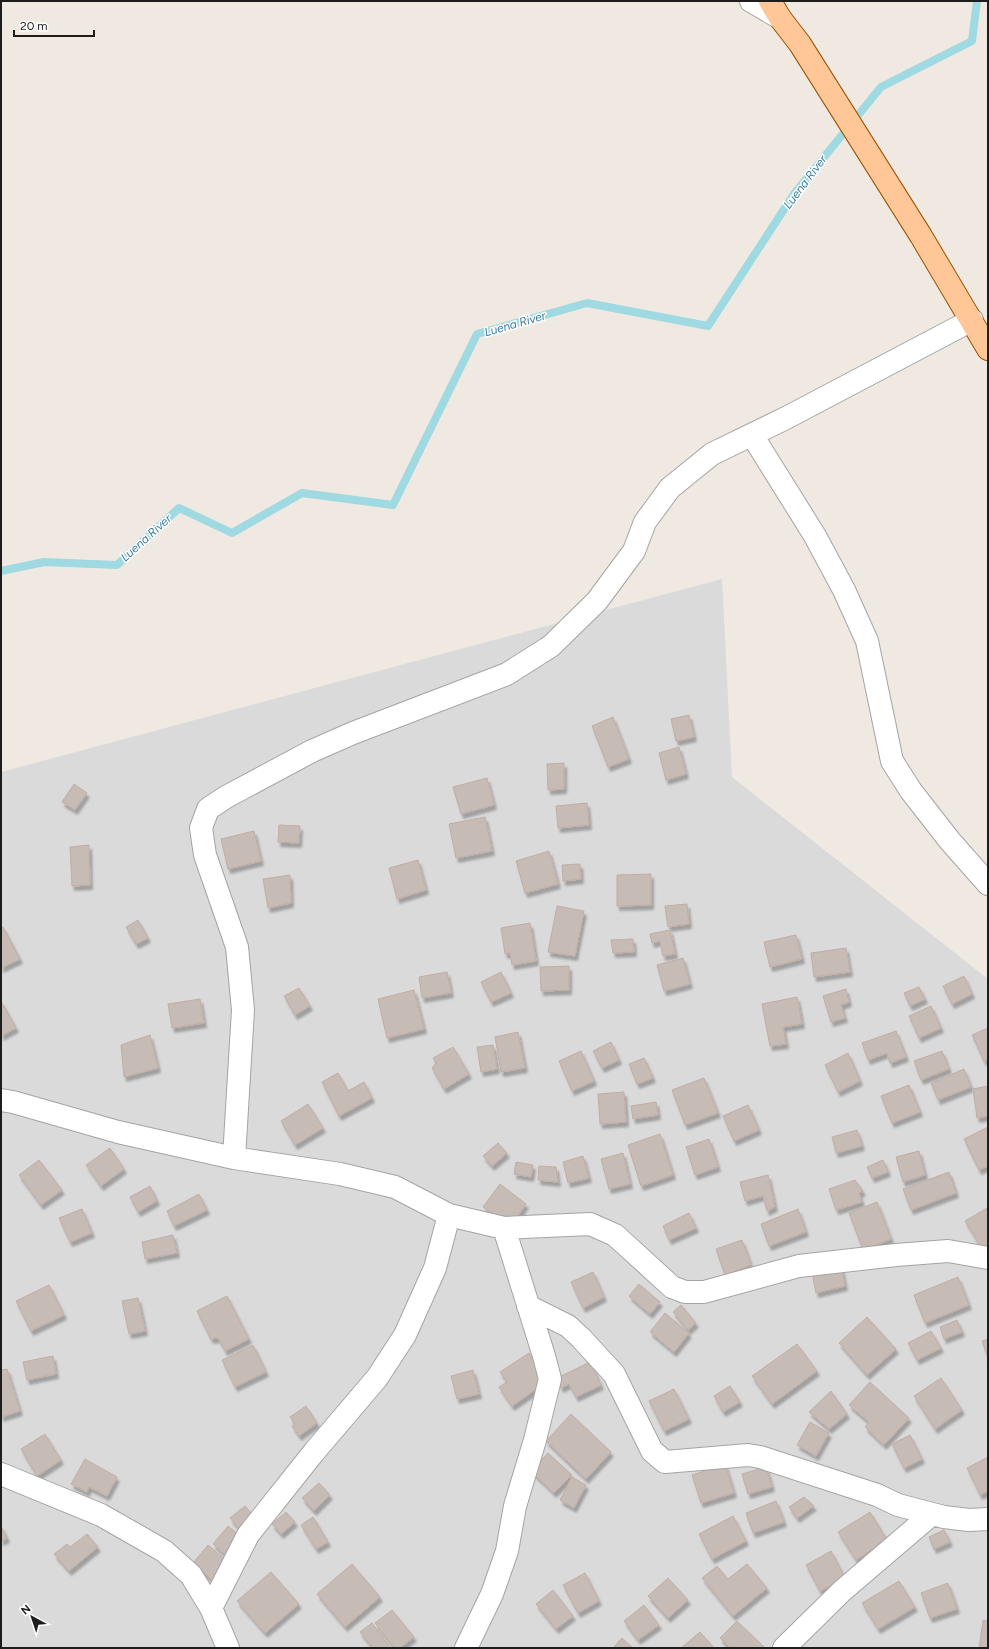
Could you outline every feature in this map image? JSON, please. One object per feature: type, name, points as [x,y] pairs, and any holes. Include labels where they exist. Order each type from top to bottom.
[{"type":"main road","points":[[775,9],[800,44],[921,236],[988,349]]},
{"type":"street","points":[[751,1],[775,9]]},
{"type":"street","points":[[234,1158],[244,1010],[237,947],[205,855],[201,828],[208,809],[226,797],[312,750],[507,674],[551,646],[596,601],[620,570],[634,551],[645,522],[670,488],[712,454],[752,435],[972,320]]},
{"type":"street","points":[[752,435],[815,536],[844,590],[866,641],[892,761],[911,791],[950,841],[988,884]]},
{"type":"street","points":[[1,1100],[13,1102],[118,1132],[234,1158],[340,1174],[395,1187],[449,1215],[504,1228],[590,1224],[615,1235],[672,1287],[685,1292],[704,1292],[799,1266],[896,1254],[948,1251],[988,1258]]},
{"type":"street","points":[[211,1608],[248,1535],[314,1452],[376,1378],[405,1335],[435,1268],[449,1215]]},
{"type":"street","points":[[466,1648],[492,1594],[507,1551],[515,1506],[535,1440],[550,1379],[504,1228]]},
{"type":"street","points":[[528,1306],[568,1326],[614,1374],[652,1451],[665,1462],[748,1455],[760,1457],[877,1495],[898,1505],[944,1517],[969,1520],[988,1519]]},
{"type":"street","points":[[1,1474],[101,1515],[164,1551],[191,1575],[211,1608],[228,1648]]},
{"type":"street","points":[[784,1648],[842,1591],[932,1514]]},
{"type":"shaded area","points":[[722,579],[732,777],[988,979],[988,1648],[1,1648],[1,772]]},
{"type":"building","points":[[689,715],[694,737],[676,741],[671,719]]},
{"type":"building","points":[[613,717],[629,759],[608,767],[592,726]]},
{"type":"building","points":[[679,747],[686,774],[666,780],[659,753]]},
{"type":"building","points":[[564,763],[564,789],[548,790],[547,764]]},
{"type":"building","points":[[487,778],[494,805],[461,814],[453,787]]},
{"type":"building","points":[[74,784],[87,793],[75,810],[62,802]]},
{"type":"building","points":[[587,803],[589,825],[558,828],[556,806]]},
{"type":"building","points":[[485,817],[492,851],[456,858],[449,824]]},
{"type":"building","points":[[279,825],[300,826],[299,843],[278,842]]},
{"type":"building","points":[[254,831],[261,861],[228,869],[221,839]]},
{"type":"building","points":[[89,845],[90,885],[72,886],[70,847]]},
{"type":"building","points":[[549,851],[558,884],[525,893],[516,861]]},
{"type":"building","points":[[418,860],[426,890],[397,899],[389,868]]},
{"type":"building","points":[[580,864],[581,879],[563,881],[562,865]]},
{"type":"building","points":[[651,874],[651,905],[617,906],[617,875]]},
{"type":"building","points":[[290,875],[291,903],[268,908],[263,879]]},
{"type":"building","points":[[687,904],[689,924],[668,927],[665,906]]},
{"type":"building","points":[[557,906],[584,911],[575,956],[548,952]]},
{"type":"building","points":[[138,920],[148,938],[136,944],[126,927]]},
{"type":"building","points":[[530,923],[536,961],[512,965],[510,953],[505,954],[501,928]]},
{"type":"building","points":[[3,927],[20,959],[1,968],[1,928]]},
{"type":"building","points":[[670,930],[675,954],[663,956],[660,941],[652,943],[650,934]]},
{"type":"building","points":[[796,935],[802,959],[770,967],[764,942]]},
{"type":"building","points":[[633,939],[634,952],[613,953],[611,940]]},
{"type":"building","points":[[846,948],[850,972],[814,977],[811,953]]},
{"type":"building","points":[[683,958],[690,984],[664,991],[657,965]]},
{"type":"building","points":[[569,966],[569,990],[541,991],[540,967]]},
{"type":"building","points":[[447,972],[451,993],[422,998],[419,977]]},
{"type":"building","points":[[501,972],[511,993],[491,1002],[481,982]]},
{"type":"building","points":[[964,976],[972,994],[952,1004],[943,986]]},
{"type":"building","points":[[919,987],[925,999],[910,1006],[904,993]]},
{"type":"building","points":[[299,988],[310,1006],[295,1015],[284,996]]},
{"type":"building","points":[[846,989],[849,1002],[841,1005],[845,1018],[831,1022],[823,996]]},
{"type":"building","points":[[414,990],[424,1029],[387,1038],[378,999]]},
{"type":"building","points":[[797,997],[802,1024],[783,1027],[786,1044],[770,1046],[762,1004]]},
{"type":"building","points":[[200,999],[204,1023],[172,1028],[168,1004]]},
{"type":"building","points":[[1,1001],[16,1028],[1,1036]]},
{"type":"building","points":[[931,1006],[941,1028],[919,1038],[909,1016]]},
{"type":"building","points":[[988,1028],[988,1060],[984,1061],[972,1035]]},
{"type":"building","points":[[896,1031],[906,1057],[890,1063],[887,1053],[868,1060],[862,1043]]},
{"type":"building","points":[[518,1032],[525,1068],[501,1072],[495,1037]]},
{"type":"building","points":[[150,1035],[158,1068],[124,1077],[121,1045]]},
{"type":"building","points":[[611,1042],[619,1060],[602,1068],[593,1051]]},
{"type":"building","points":[[493,1045],[497,1069],[481,1072],[477,1047]]},
{"type":"building","points":[[453,1047],[469,1074],[444,1089],[432,1068],[436,1063],[433,1058]]},
{"type":"building","points":[[581,1051],[594,1081],[572,1091],[559,1061]]},
{"type":"building","points":[[942,1051],[949,1069],[921,1080],[914,1061]]},
{"type":"building","points":[[848,1053],[860,1081],[838,1092],[825,1065]]},
{"type":"building","points":[[644,1058],[653,1078],[637,1084],[629,1064]]},
{"type":"building","points":[[964,1069],[971,1087],[938,1100],[931,1083]]},
{"type":"building","points":[[338,1073],[348,1091],[364,1082],[372,1098],[339,1116],[322,1082]]},
{"type":"building","points":[[704,1078],[718,1113],[685,1125],[672,1090]]},
{"type":"building","points":[[909,1085],[920,1112],[892,1123],[881,1096]]},
{"type":"building","points":[[988,1086],[988,1116],[977,1118],[973,1089]]},
{"type":"building","points":[[624,1092],[626,1122],[600,1124],[598,1094]]},
{"type":"building","points":[[656,1102],[658,1115],[633,1119],[631,1106]]},
{"type":"building","points":[[308,1104],[323,1128],[295,1145],[281,1121]]},
{"type":"building","points":[[748,1105],[759,1130],[734,1141],[723,1116]]},
{"type":"building","points":[[988,1127],[988,1166],[979,1170],[964,1139]]},
{"type":"building","points":[[857,1130],[862,1146],[836,1153],[832,1137]]},
{"type":"building","points":[[660,1134],[673,1175],[641,1186],[628,1145]]},
{"type":"building","points":[[709,1139],[718,1167],[695,1175],[686,1147]]},
{"type":"building","points":[[498,1143],[507,1153],[492,1166],[483,1156]]},
{"type":"building","points":[[110,1148],[124,1169],[101,1186],[86,1165]]},
{"type":"building","points":[[919,1151],[925,1175],[903,1182],[896,1157]]},
{"type":"building","points":[[623,1153],[630,1184],[609,1189],[601,1159]]},
{"type":"building","points":[[583,1156],[589,1178],[568,1183],[563,1162]]},
{"type":"building","points":[[39,1160],[62,1190],[41,1205],[19,1175]]},
{"type":"building","points":[[883,1160],[888,1172],[872,1178],[867,1167]]},
{"type":"building","points":[[516,1162],[533,1165],[531,1177],[514,1174]]},
{"type":"building","points":[[539,1166],[556,1167],[558,1182],[538,1180]]},
{"type":"building","points":[[949,1172],[956,1193],[911,1210],[903,1189]]},
{"type":"building","points":[[768,1175],[775,1207],[767,1211],[763,1196],[745,1201],[740,1182]]},
{"type":"building","points":[[855,1180],[863,1191],[859,1193],[862,1202],[836,1210],[829,1189]]},
{"type":"building","points":[[500,1184],[526,1204],[510,1227],[483,1207]]},
{"type":"building","points":[[150,1186],[157,1201],[138,1212],[130,1197]]},
{"type":"building","points":[[199,1194],[207,1210],[174,1226],[167,1211]]},
{"type":"building","points":[[877,1202],[891,1239],[863,1250],[849,1213]]},
{"type":"building","points":[[987,1208],[988,1252],[985,1254],[965,1221]]},
{"type":"building","points":[[82,1209],[92,1233],[70,1242],[59,1218]]},
{"type":"building","points":[[798,1209],[806,1232],[769,1246],[761,1224]]},
{"type":"building","points":[[689,1213],[696,1228],[669,1240],[663,1226]]},
{"type":"building","points":[[173,1235],[177,1253],[145,1259],[142,1242]]},
{"type":"building","points":[[742,1240],[751,1265],[725,1275],[716,1249]]},
{"type":"building","points":[[841,1266],[845,1286],[816,1293],[812,1273]]},
{"type":"building","points":[[593,1272],[604,1297],[583,1308],[571,1282]]},
{"type":"building","points":[[958,1277],[969,1305],[925,1323],[914,1295]]},
{"type":"building","points":[[639,1284],[660,1302],[650,1314],[629,1296]]},
{"type":"building","points":[[49,1285],[64,1315],[31,1331],[16,1301]]},
{"type":"building","points":[[227,1296],[249,1339],[225,1351],[218,1338],[211,1339],[197,1311]]},
{"type":"building","points":[[138,1298],[145,1331],[129,1334],[122,1301]]},
{"type":"building","points":[[681,1305],[696,1323],[688,1330],[673,1312]]},
{"type":"building","points":[[665,1313],[689,1333],[674,1352],[650,1332]]},
{"type":"building","points":[[867,1317],[896,1349],[867,1375],[839,1343]]},
{"type":"building","points":[[957,1320],[962,1332],[944,1339],[940,1327]]},
{"type":"building","points":[[931,1331],[941,1348],[917,1360],[908,1343]]},
{"type":"building","points":[[988,1339],[988,1355],[987,1355],[982,1341]]},
{"type":"building","points":[[797,1344],[817,1371],[772,1404],[752,1376]]},
{"type":"building","points":[[253,1345],[266,1372],[235,1387],[222,1360]]},
{"type":"building","points":[[529,1353],[548,1381],[512,1406],[499,1387],[507,1382],[500,1372]]},
{"type":"building","points":[[53,1356],[56,1374],[27,1380],[23,1362]]},
{"type":"building","points":[[590,1362],[601,1385],[576,1397],[569,1384],[561,1388],[557,1378]]},
{"type":"building","points":[[7,1369],[20,1411],[1,1417],[1,1370]]},
{"type":"building","points":[[473,1370],[479,1394],[457,1399],[451,1376]]},
{"type":"building","points":[[941,1378],[962,1410],[935,1429],[914,1396]]},
{"type":"building","points":[[870,1382],[909,1418],[884,1445],[865,1427],[869,1422],[849,1405]]},
{"type":"building","points":[[730,1386],[740,1402],[723,1412],[714,1396]]},
{"type":"building","points":[[674,1389],[689,1419],[664,1431],[649,1401]]},
{"type":"building","points":[[831,1391],[847,1414],[829,1429],[809,1412]]},
{"type":"building","points":[[306,1406],[317,1423],[299,1436],[292,1426],[295,1424],[290,1417]]},
{"type":"building","points":[[571,1414],[611,1452],[586,1479],[546,1441]]},
{"type":"building","points":[[810,1422],[829,1433],[816,1456],[797,1445]]},
{"type":"building","points":[[45,1434],[61,1460],[37,1476],[21,1449]]},
{"type":"building","points":[[910,1435],[922,1459],[904,1468],[892,1444]]},
{"type":"building","points":[[548,1453],[572,1475],[554,1493],[531,1471]]},
{"type":"building","points":[[988,1457],[988,1491],[980,1495],[967,1468]]},
{"type":"building","points":[[85,1459],[117,1477],[107,1496],[89,1487],[87,1492],[71,1484]]},
{"type":"building","points":[[725,1464],[734,1493],[701,1503],[692,1475]]},
{"type":"building","points":[[766,1467],[772,1487],[748,1494],[742,1474]]},
{"type":"building","points":[[572,1477],[586,1485],[574,1508],[560,1500]]},
{"type":"building","points":[[319,1483],[330,1495],[314,1511],[302,1498]]},
{"type":"building","points":[[804,1497],[814,1506],[797,1518],[789,1507]]},
{"type":"building","points":[[776,1501],[784,1522],[753,1533],[746,1513]]},
{"type":"building","points":[[245,1506],[257,1520],[243,1533],[230,1518]]},
{"type":"building","points":[[286,1512],[295,1522],[281,1534],[272,1524]]},
{"type":"building","points":[[870,1512],[891,1546],[877,1547],[856,1560],[838,1532]]},
{"type":"building","points":[[733,1516],[746,1541],[712,1559],[699,1534]]},
{"type":"building","points":[[313,1517],[328,1542],[316,1549],[301,1525]]},
{"type":"building","points":[[1,1526],[7,1538],[1,1541]]},
{"type":"building","points":[[228,1526],[245,1540],[230,1559],[213,1544]]},
{"type":"building","points":[[944,1530],[950,1542],[934,1549],[929,1537]]},
{"type":"building","points":[[87,1534],[98,1547],[69,1571],[54,1554],[67,1544],[70,1547]]},
{"type":"building","points":[[208,1545],[229,1563],[213,1581],[193,1563]]},
{"type":"building","points":[[831,1551],[845,1578],[820,1591],[806,1565]]},
{"type":"building","points":[[352,1564],[380,1597],[345,1627],[317,1594]]},
{"type":"building","points":[[747,1564],[767,1588],[733,1616],[702,1578],[717,1566],[728,1579]]},
{"type":"building","points":[[271,1572],[299,1604],[265,1633],[237,1601]]},
{"type":"building","points":[[585,1573],[599,1601],[578,1613],[563,1585]]},
{"type":"building","points":[[668,1578],[688,1600],[668,1618],[648,1596]]},
{"type":"building","points":[[899,1581],[915,1607],[878,1629],[862,1603]]},
{"type":"building","points":[[948,1583],[957,1609],[930,1618],[921,1593]]},
{"type":"building","points":[[553,1590],[573,1616],[556,1629],[536,1604]]},
{"type":"building","points":[[644,1605],[659,1625],[638,1640],[624,1621]]},
{"type":"building","points":[[392,1610],[414,1637],[400,1648],[394,1648],[375,1623]]},
{"type":"building","points":[[983,1620],[988,1621],[988,1648],[979,1648]]},
{"type":"building","points":[[737,1621],[765,1648],[730,1648],[720,1638]]},
{"type":"building","points":[[372,1623],[390,1648],[373,1648],[360,1632]]},
{"type":"building","points":[[700,1632],[714,1648],[681,1648]]},
{"type":"building","points":[[622,1638],[633,1648],[613,1648]]},
{"type":"waterway","name":"Luena River","points":[[1,571],[44,562],[117,565],[179,508],[232,533],[302,493],[393,505],[477,334],[587,303],[708,326],[794,194],[881,87],[972,41],[977,1]]}]
